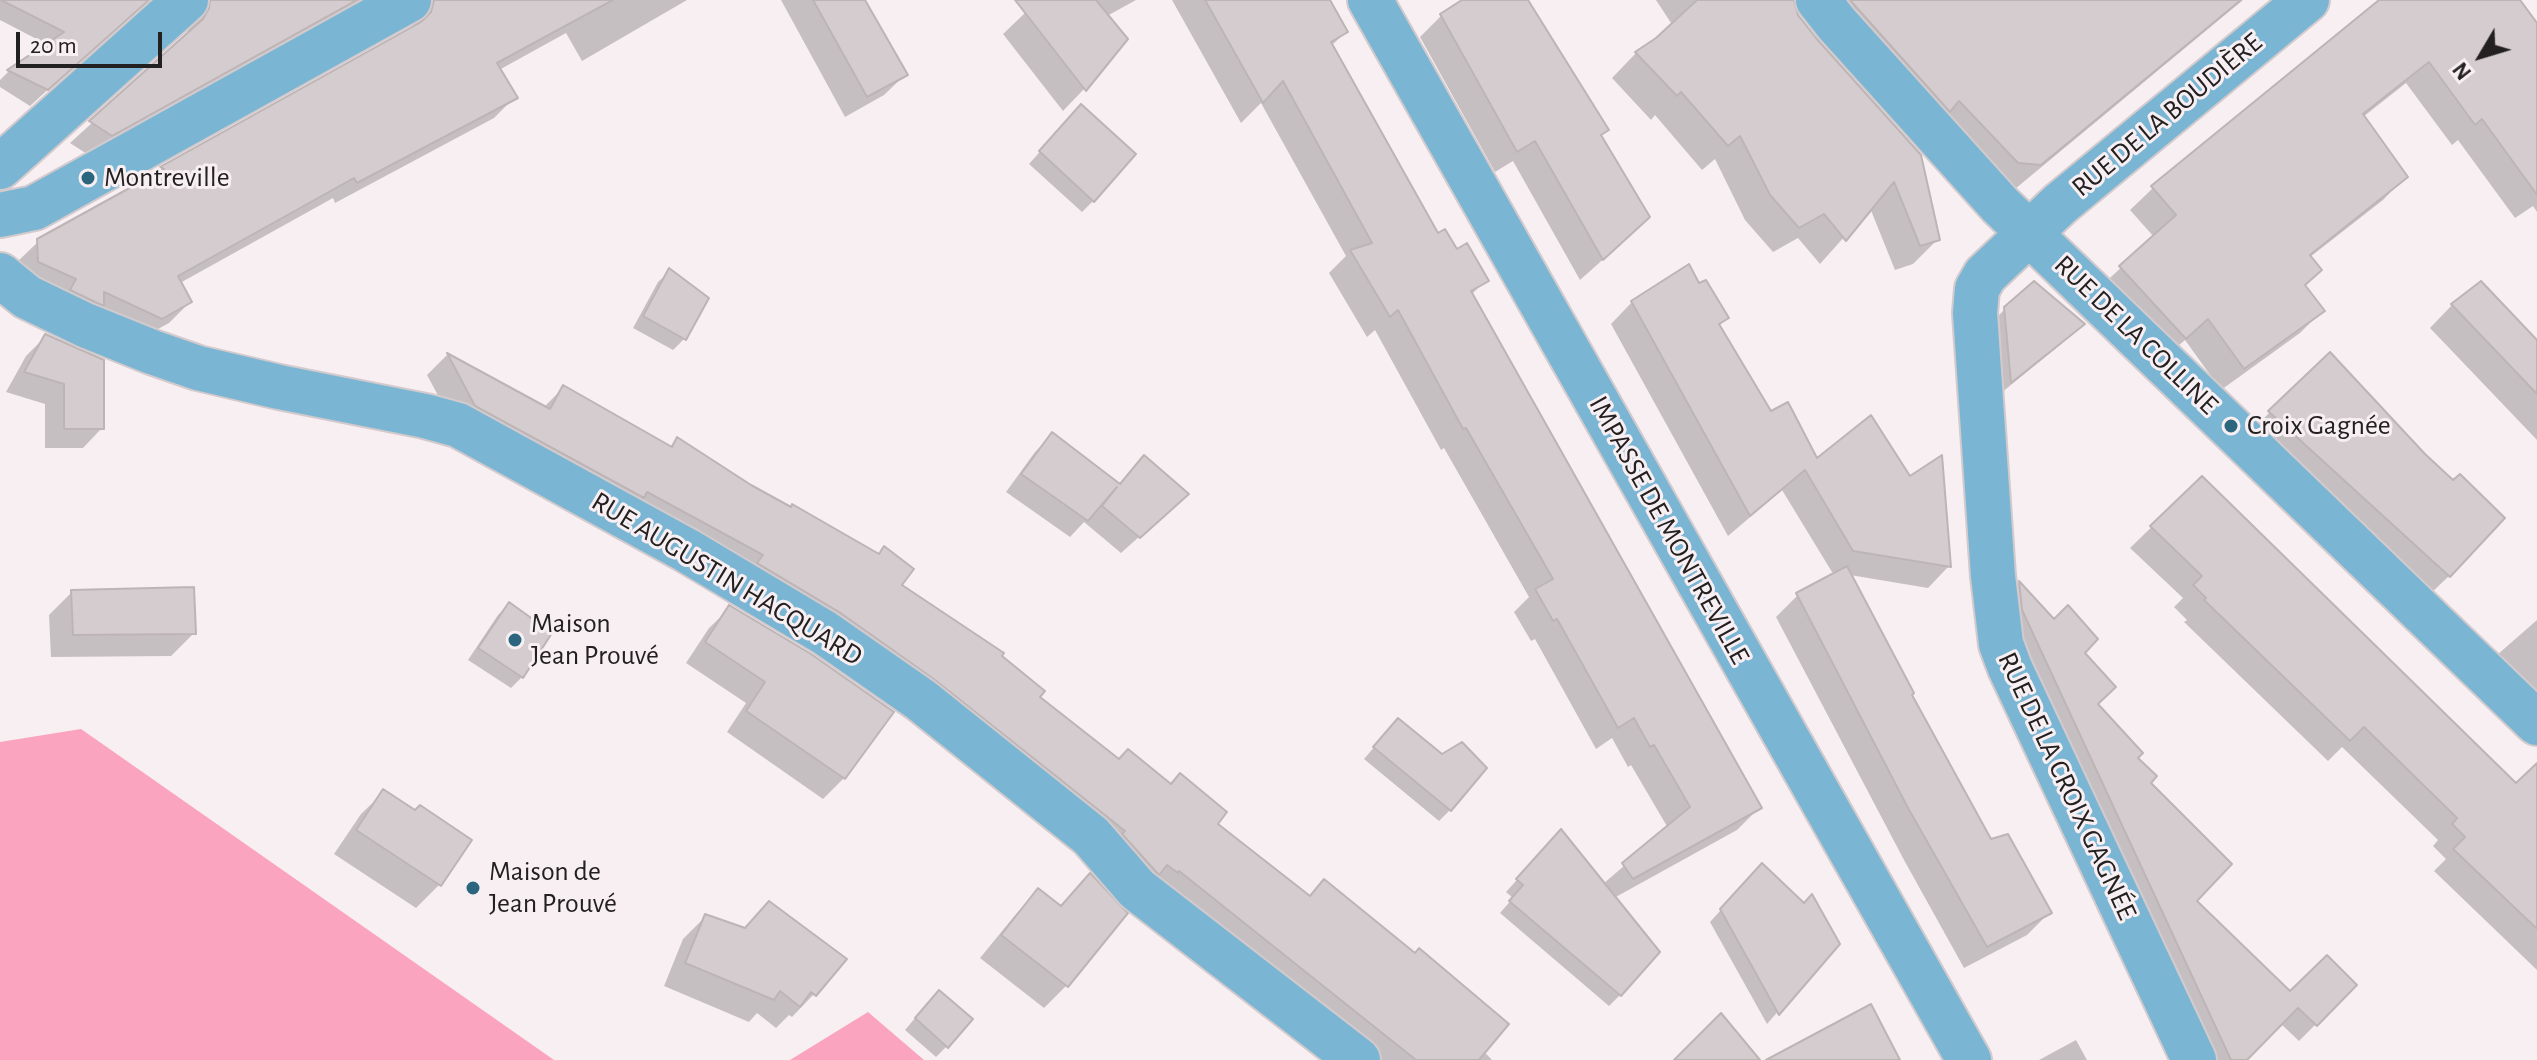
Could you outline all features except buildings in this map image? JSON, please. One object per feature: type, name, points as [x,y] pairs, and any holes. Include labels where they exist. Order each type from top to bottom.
[{"type":"street","points":[[0,167],[186,0]]},
{"type":"street","points":[[0,215],[34,208],[409,0]]},
{"type":"street","name":"IMPASSE DE MONTREVILLE","points":[[1370,0],[1969,1060]]},
{"type":"street","name":"RUE DE LA COLLINE","points":[[1818,0],[2000,205],[2537,723]]},
{"type":"street","name":"RUE DE LA BOUDIÈRE","points":[[2030,234],[2072,195],[2307,0]]},
{"type":"street","name":"RUE DE LA CROIX GAGNÉE","points":[[2030,234],[1985,275],[1977,289],[1975,313],[1993,576],[2001,644],[2194,1060]]},
{"type":"street","name":"RUE AUGUSTIN HACQUARD","points":[[0,275],[27,297],[85,325],[198,368],[458,425],[686,550],[825,633],[921,700],[1091,836],[1137,889],[1358,1060]]},
{"type":"shaded area","points":[[81,729],[554,1060],[0,1060],[0,742]]},
{"type":"shaded area","points":[[868,1012],[924,1060],[790,1060]]},
{"type":"place","name":"Montreville","points":[[88,178]]},
{"type":"place","name":"Croix Gagnée","points":[[2231,426]]},
{"type":"place","name":"Maison Jean Prouvé","points":[[515,640]]},
{"type":"place","name":"Maison de Jean Prouvé","points":[[473,888]]}]
